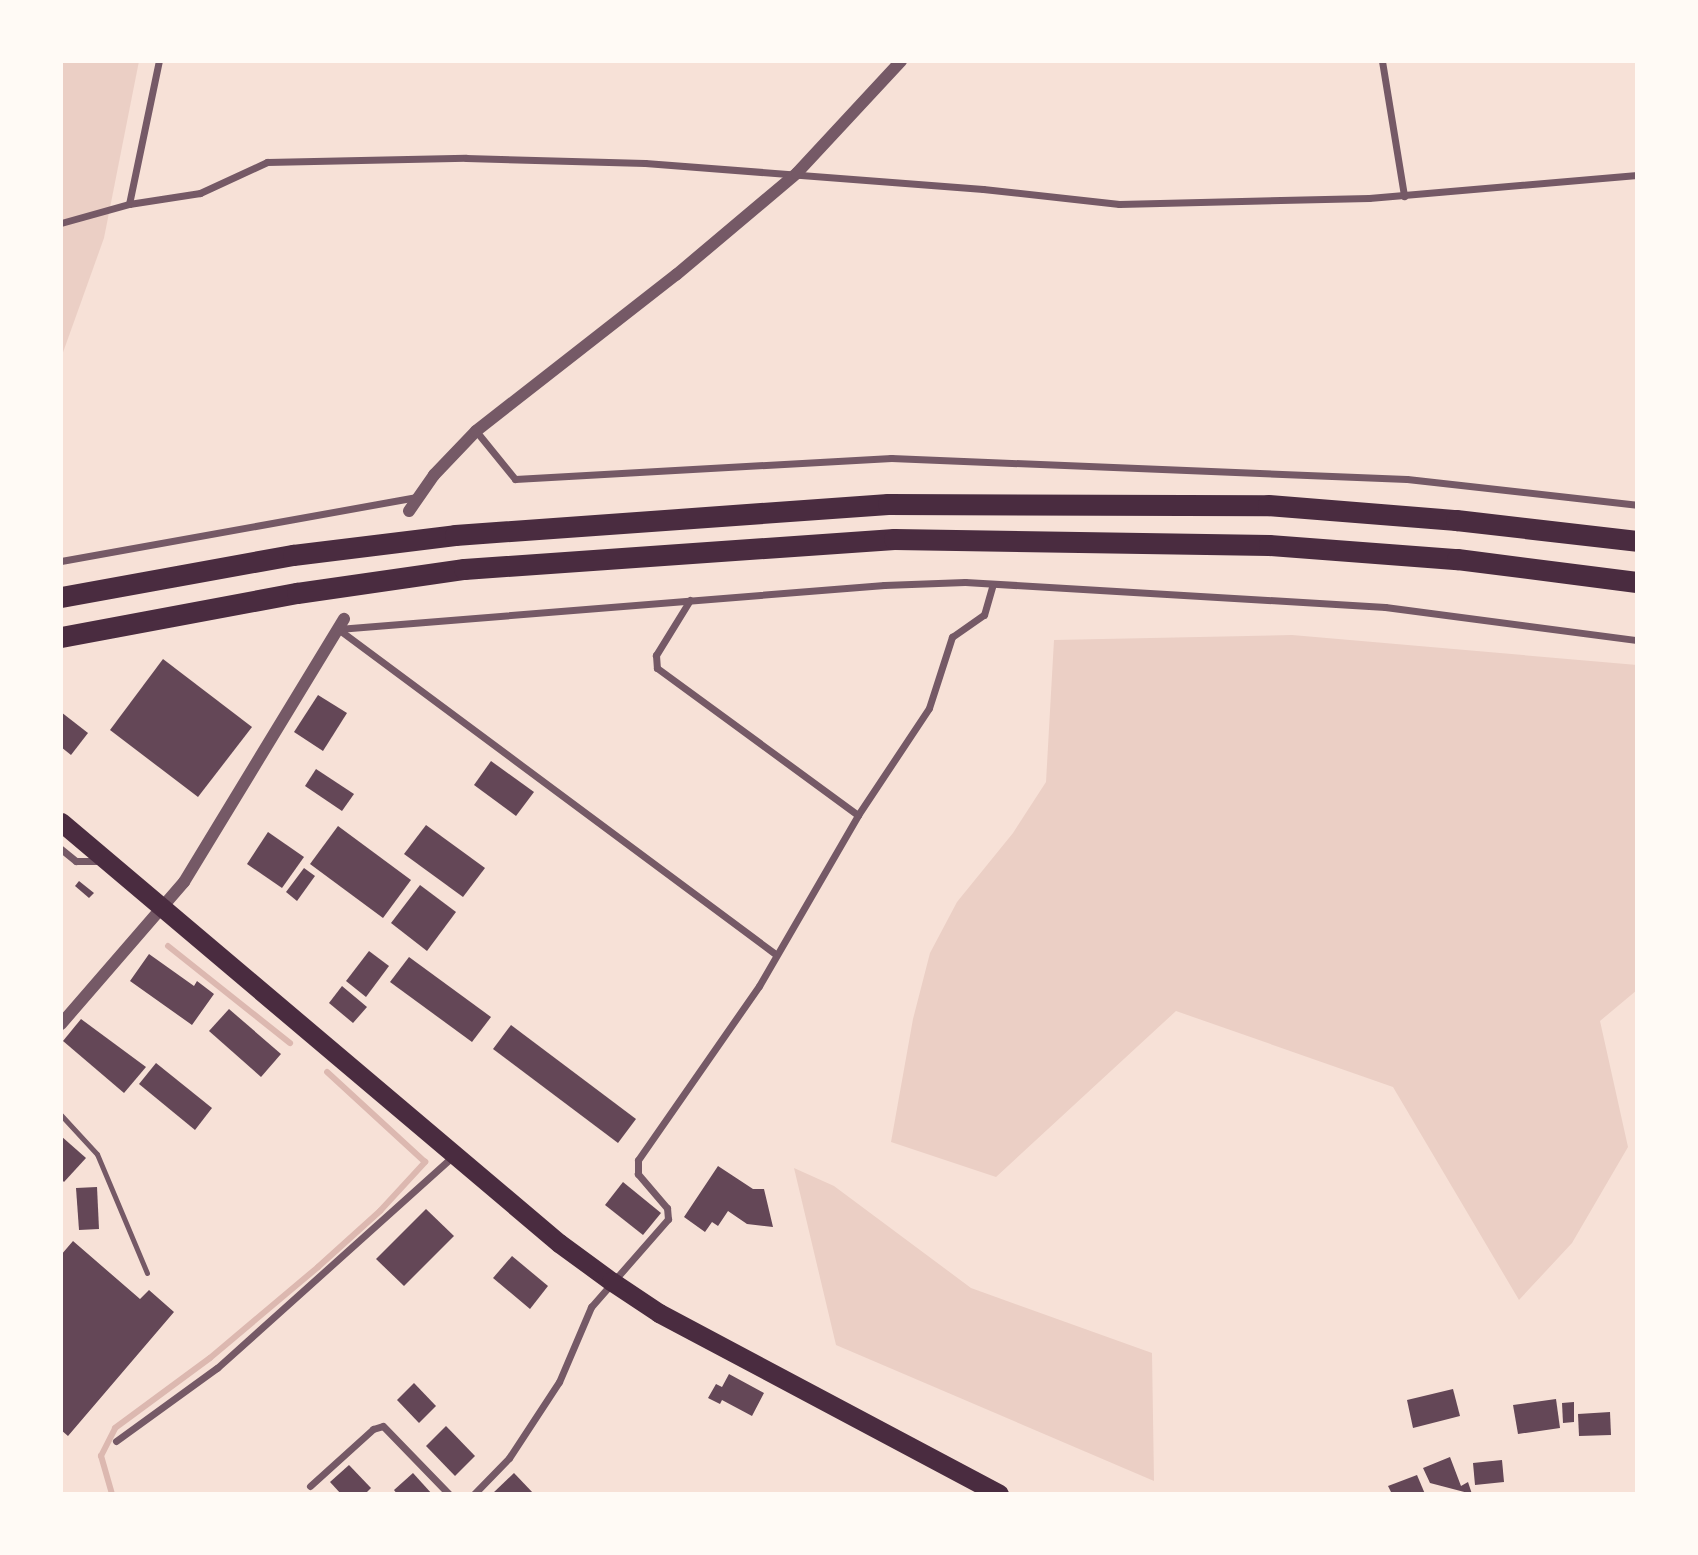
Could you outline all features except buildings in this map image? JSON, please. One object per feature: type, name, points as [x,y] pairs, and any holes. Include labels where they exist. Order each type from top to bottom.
[{"type":"highway","points":[[61,597],[293,555],[455,535],[888,504],[1268,505],[1456,520],[1637,541]]},
{"type":"highway","points":[[61,637],[297,593],[464,569],[894,539],[1269,545],[1457,559],[1637,582]]},
{"type":"highway","points":[[61,822],[454,1154],[611,1281],[659,1313],[999,1494]]},
{"type":"street","points":[[129,204],[159,61]]},
{"type":"street","points":[[409,511],[415,497],[476,431],[676,275],[797,173],[901,61]]},
{"type":"street","points":[[1382,61],[1404,196]]},
{"type":"street","points":[[61,223],[129,204],[200,193],[267,162],[466,158],[797,173],[1119,204],[1404,196],[1637,175]]},
{"type":"street","points":[[476,431],[515,479],[891,458],[1407,479],[1637,505]]},
{"type":"street","points":[[61,561],[415,497]]},
{"type":"street","points":[[474,1494],[509,1458],[559,1382],[591,1307],[611,1281],[668,1220],[667,1208],[638,1174],[638,1160],[758,986],[858,815],[929,708],[952,637],[984,615],[993,584]]},
{"type":"street","points":[[341,624],[884,585],[993,584],[1385,607],[1637,640]]},
{"type":"street","points":[[690,600],[656,655],[657,668],[858,815]]},
{"type":"street","points":[[61,1024],[184,882],[341,624]]},
{"type":"street","points":[[341,624],[775,953]]},
{"type":"street","points":[[61,849],[76,861],[106,861]]},
{"type":"street","points":[[116,1441],[217,1368],[454,1154]]},
{"type":"street","points":[[310,1486],[373,1429],[383,1426],[449,1494]]},
{"type":"lane","points":[[61,1115],[97,1154],[146,1273]]},
{"type":"shaded area","points":[[61,61],[139,61],[104,238],[61,358]]},
{"type":"shaded area","points":[[1292,635],[1637,665],[1637,990],[1600,1021],[1628,1147],[1572,1243],[1519,1300],[1393,1087],[1176,1011],[996,1177],[891,1142],[913,1019],[930,953],[957,902],[1013,833],[1046,782],[1054,640]]},
{"type":"shaded area","points":[[794,1168],[834,1186],[971,1288],[1152,1353],[1154,1481],[836,1345]]},
{"type":"waterway","points":[[168,946],[290,1043]]},
{"type":"waterway","points":[[112,1494],[101,1456],[115,1428],[210,1358],[318,1267],[380,1211],[425,1162],[327,1072]]}]
